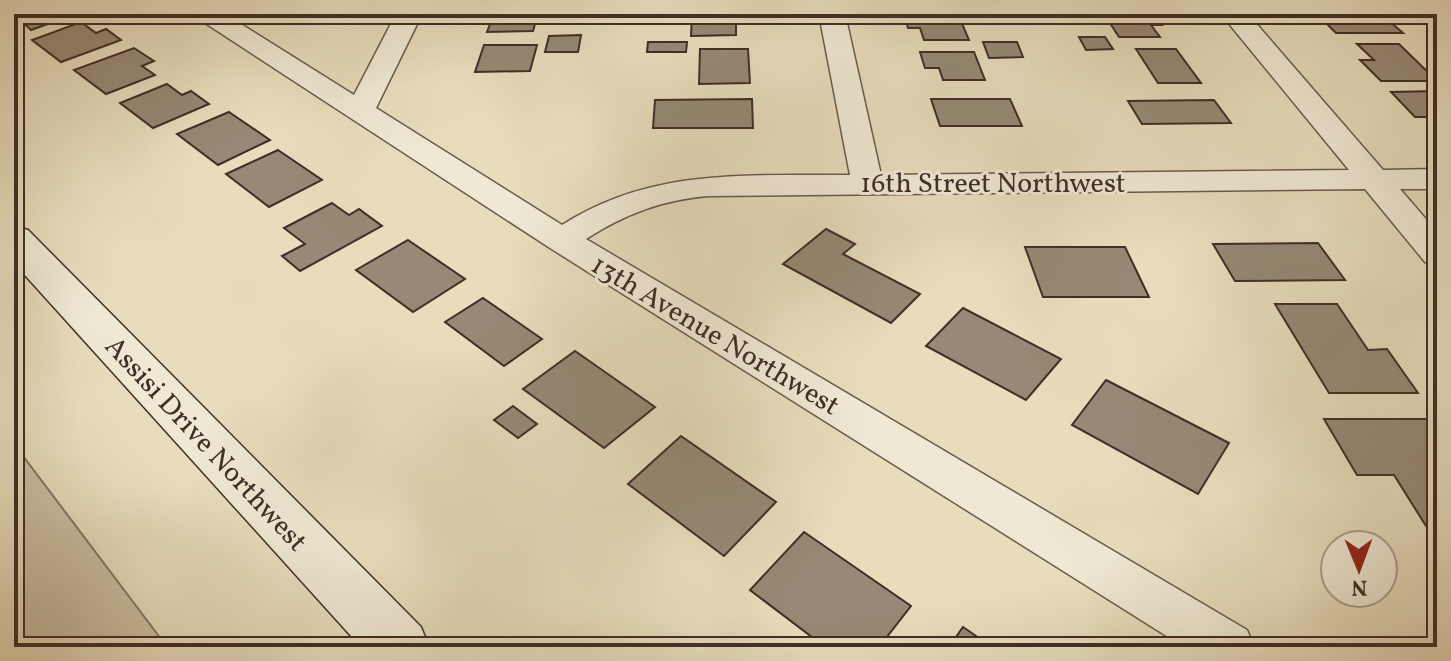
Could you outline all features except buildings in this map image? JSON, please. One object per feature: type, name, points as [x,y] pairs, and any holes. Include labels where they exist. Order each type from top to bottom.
[{"type":"main road","name":"Assisi Drive Northwest","points":[[14,239],[400,647]]},
{"type":"street","name":"13th Avenue Northwest","points":[[208,14],[562,240],[1229,647]]},
{"type":"street","points":[[361,110],[409,14]]},
{"type":"street","points":[[832,14],[867,183]]},
{"type":"street","points":[[1234,14],[1437,254]]},
{"type":"street","name":"16th Street Northwest","points":[[562,240],[603,212],[666,189],[867,183],[1437,179]]},
{"type":"shaded area","points":[[14,444],[167,647],[14,647]]}]
